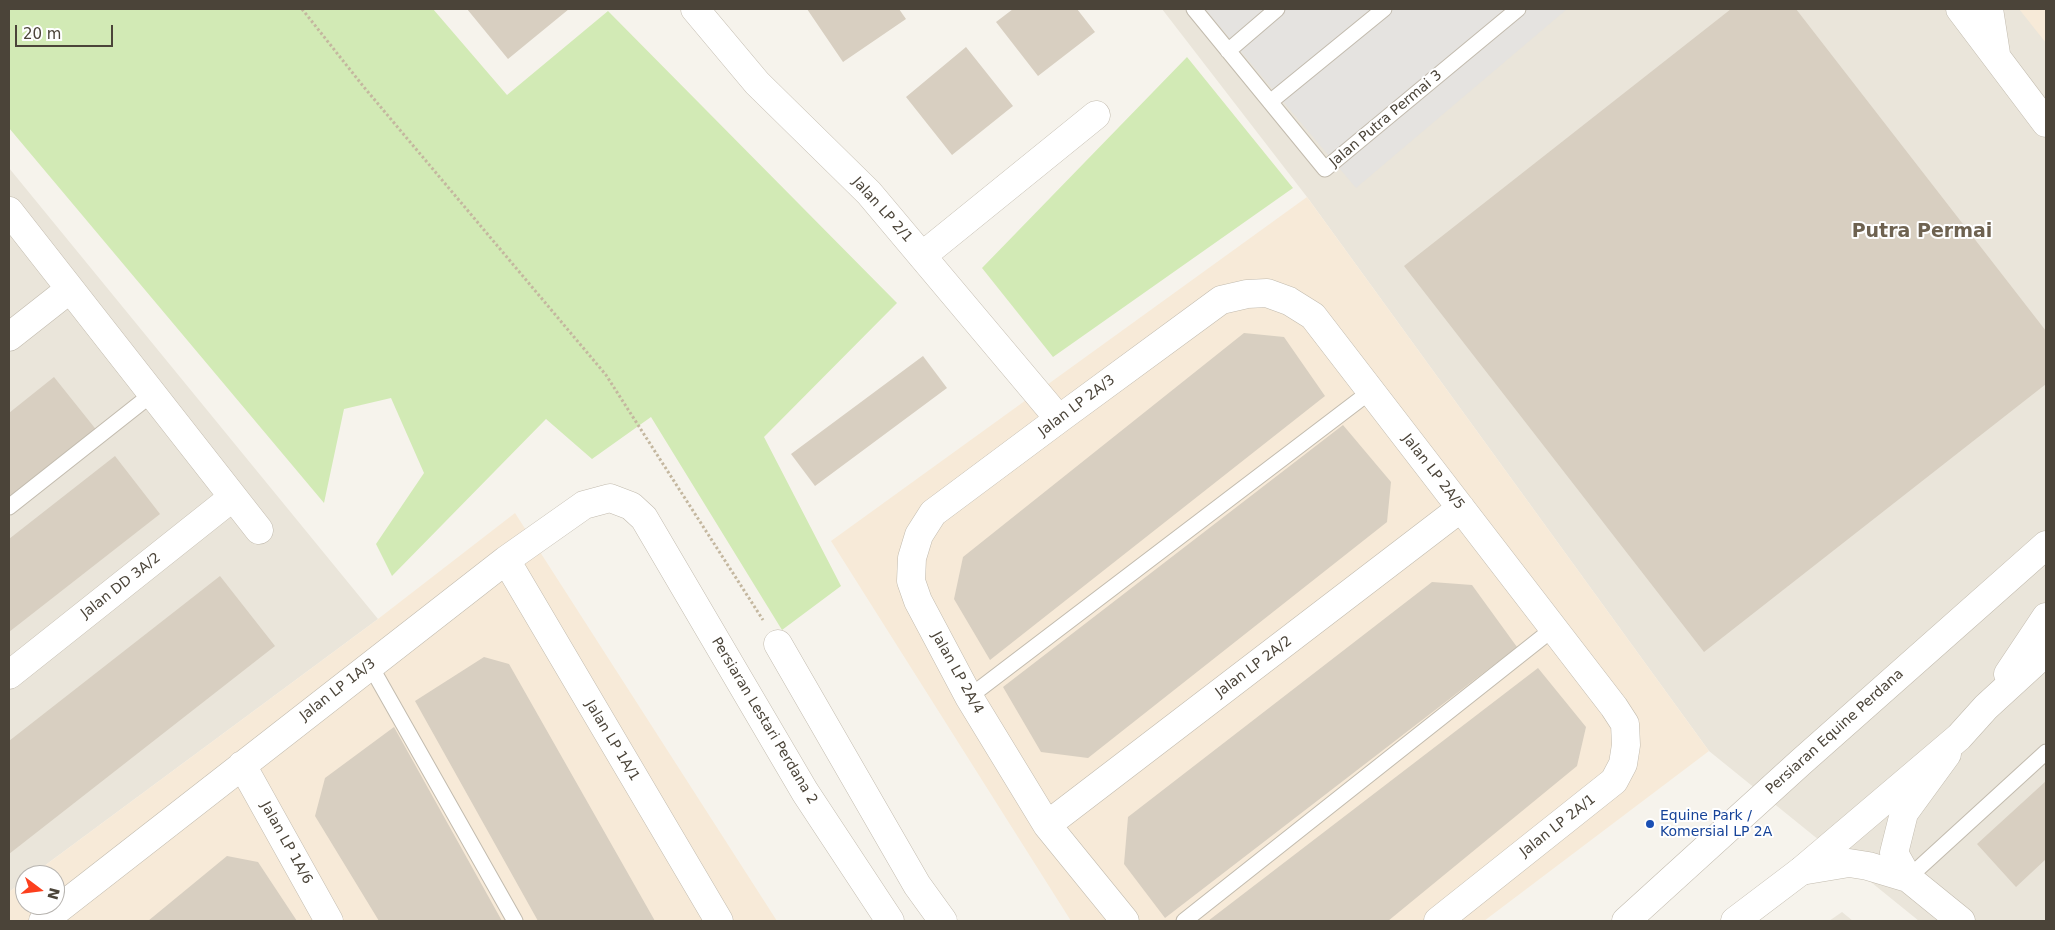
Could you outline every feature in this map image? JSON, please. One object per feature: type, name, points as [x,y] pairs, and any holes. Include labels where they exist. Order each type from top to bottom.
[{"type":"street","name":"Jalan LP 2/1","points":[[695,9],[757,83],[870,193],[1059,419]]},
{"type":"street","points":[[1960,9],[2046,123]]},
{"type":"street","points":[[1989,9],[1997,57]]},
{"type":"street","points":[[922,256],[1096,115]]},
{"type":"street","points":[[9,211],[259,530]]},
{"type":"street","points":[[9,337],[70,289]]},
{"type":"street","name":"Jalan LP 2A/5","points":[[1221,300],[1247,294],[1268,293],[1289,301],[1313,316],[1614,707]]},
{"type":"street","name":"Jalan LP 2A/3","points":[[933,513],[1221,300]]},
{"type":"street","name":"Jalan DD 3A/2","points":[[9,675],[233,497]]},
{"type":"street","name":"Jalan LP 1A/3","points":[[43,921],[506,560],[584,505],[610,498],[631,506],[644,518]]},
{"type":"street","name":"Jalan LP 2A/2","points":[[1046,825],[1461,508]]},
{"type":"street","name":"Jalan LP 2A/4","points":[[933,513],[919,535],[912,558],[911,581],[918,601],[969,697],[1046,825]]},
{"type":"street","name":"Persiaran Lestari Perdana 2","points":[[644,518],[805,792],[890,921]]},
{"type":"street","name":"Persiaran Equine Perdana","points":[[1626,921],[1801,762],[2046,545]]},
{"type":"street","name":"Jalan LP 1A/1","points":[[506,560],[719,921]]},
{"type":"street","points":[[1986,707],[2046,617]]},
{"type":"street","points":[[778,644],[917,886],[943,921]]},
{"type":"street","points":[[1961,921],[1908,878],[1894,853],[1904,813],[1959,737],[1986,707],[2046,652]]},
{"type":"street","name":"Jalan LP 2A/1","points":[[1443,920],[1614,781],[1623,764],[1626,745],[1624,724],[1614,707]]},
{"type":"street","points":[[1735,921],[1801,871],[1959,737]]},
{"type":"street","name":"Jalan LP 1A/6","points":[[242,765],[329,921]]},
{"type":"street","points":[[1046,825],[1125,921]]},
{"type":"street","points":[[1801,871],[1849,863],[1868,866],[1908,878]]},
{"type":"lane","name":"Jalan Putra Permai 3","points":[[1194,9],[1325,169],[1518,9]]},
{"type":"lane","points":[[1228,51],[1277,9]]},
{"type":"lane","points":[[1270,102],[1384,9]]},
{"type":"lane","points":[[969,697],[1371,391]]},
{"type":"lane","points":[[9,507],[152,394]]},
{"type":"lane","points":[[1184,921],[1554,628]]},
{"type":"lane","points":[[370,665],[515,921]]},
{"type":"lane","points":[[1908,878],[2046,752]]},
{"type":"path","points":[[302,9],[363,86],[606,375],[778,644]]},
{"type":"shaded area","points":[[1162,9],[2046,9],[2046,921],[1919,921],[1709,751],[1307,197]]},
{"type":"shaded area","points":[[1205,9],[1567,9],[1356,188]]},
{"type":"shaded area","points":[[2019,9],[2046,9],[2046,43]]},
{"type":"shaded area","points":[[9,168],[378,619],[46,865],[15,865],[15,888],[9,892]]},
{"type":"shaded area","points":[[1307,197],[1709,751],[1484,921],[1071,921],[831,541]]},
{"type":"shaded area","points":[[515,513],[777,921],[9,921],[9,892],[15,888],[15,915],[65,915],[65,865],[46,865],[378,619]]},
{"type":"shaded area","points":[[1842,912],[1853,921],[1829,921]]},
{"type":"green space","points":[[9,9],[433,9],[507,95],[608,11],[897,303],[764,437],[841,586],[782,630],[651,417],[592,459],[546,419],[392,576],[376,544],[424,473],[391,398],[344,409],[324,503],[9,128]]},
{"type":"green space","points":[[1187,57],[1293,188],[1053,357],[982,268]]},
{"type":"building","points":[[467,9],[569,9],[508,59]]},
{"type":"building","points":[[807,9],[899,9],[906,19],[843,62]]},
{"type":"building","points":[[1013,9],[1077,9],[1095,32],[1038,76],[996,22]]},
{"type":"building","points":[[1731,9],[1796,9],[2046,331],[2046,384],[1704,652],[1404,266]]},
{"type":"building","points":[[966,47],[1013,106],[952,155],[906,97]]},
{"type":"building","points":[[1244,333],[1284,337],[1325,396],[990,660],[954,599],[963,557]]},
{"type":"building","points":[[923,356],[947,388],[815,486],[791,454]]},
{"type":"building","points":[[54,377],[98,432],[9,502],[9,413]]},
{"type":"building","points":[[1343,425],[1391,482],[1387,522],[1088,758],[1041,752],[1003,687]]},
{"type":"building","points":[[115,456],[160,514],[9,632],[9,539]]},
{"type":"building","points":[[220,576],[275,646],[9,854],[9,741]]},
{"type":"building","points":[[1432,582],[1472,585],[1517,647],[1165,918],[1124,864],[1128,817]]},
{"type":"building","points":[[484,657],[509,664],[655,921],[538,921],[415,701]]},
{"type":"building","points":[[1538,668],[1586,727],[1577,766],[1388,921],[1208,921]]},
{"type":"building","points":[[394,727],[502,921],[379,921],[315,816],[325,778]]},
{"type":"building","points":[[2046,781],[2046,859],[2016,887],[1977,844]]},
{"type":"building","points":[[227,856],[258,862],[297,921],[148,921]]},
{"type":"place","name":"Equine Park / Komersial LP 2A","points":[[1650,824]]},
{"type":"district","name":"Putra Permai","points":[[1922,232]]}]
